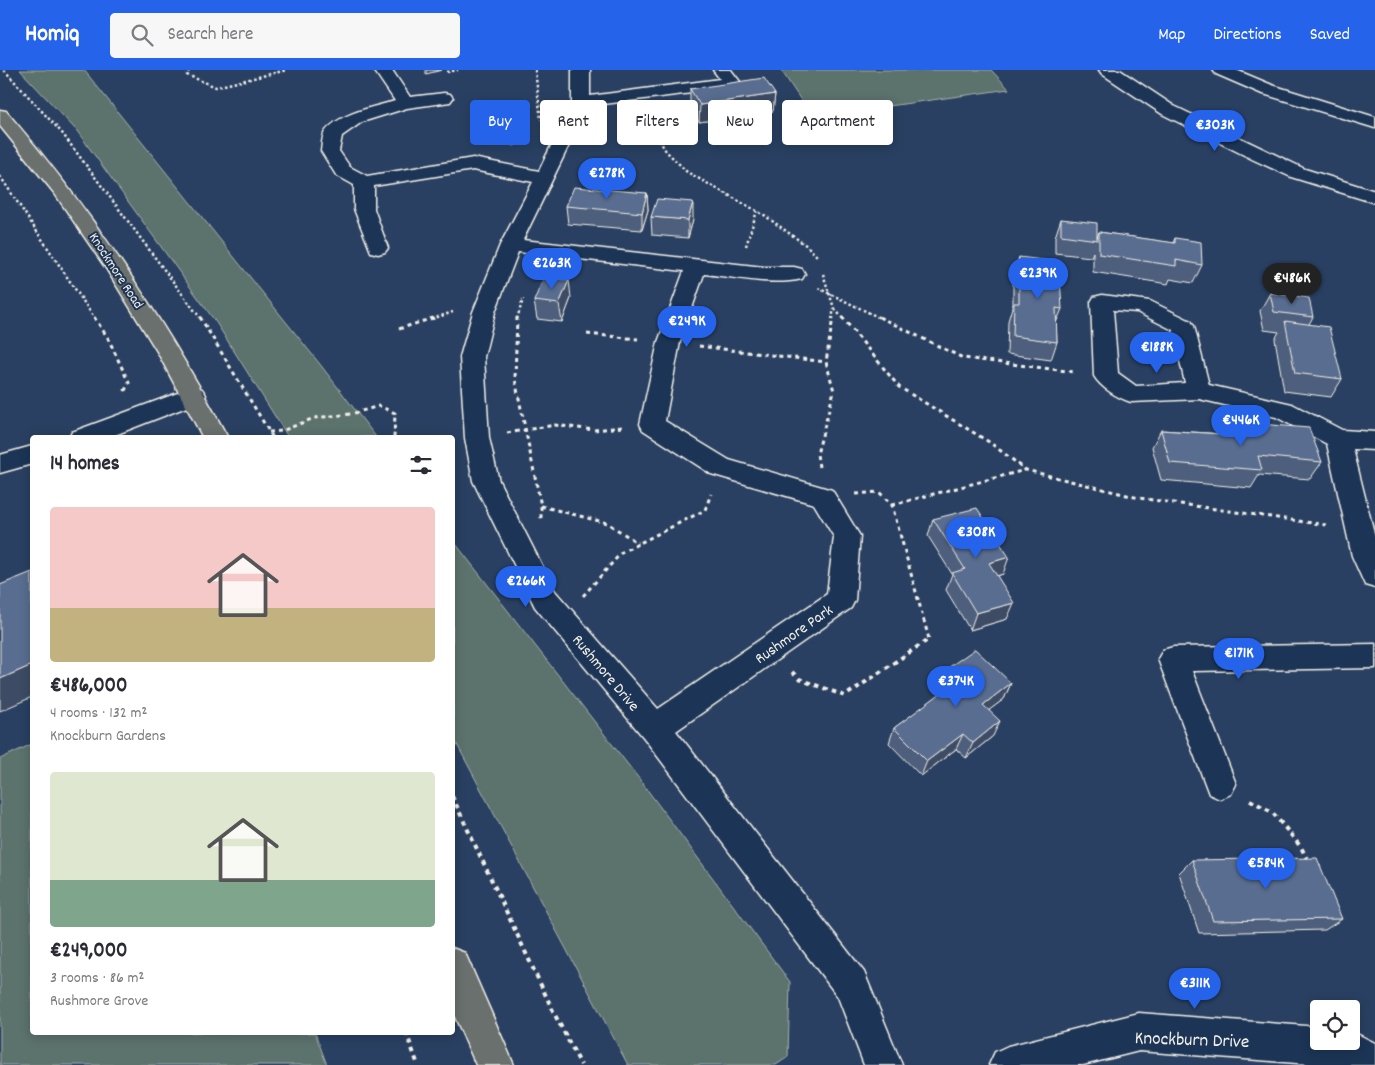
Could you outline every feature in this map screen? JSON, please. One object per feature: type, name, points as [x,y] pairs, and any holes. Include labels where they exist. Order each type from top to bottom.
[{"type":"main road","name":"Knockmore Road","points":[[0,115],[82,216],[162,338],[214,435]]},
{"type":"main road","points":[[455,973],[495,1065]]},
{"type":"street","name":"Rushmore Drive","points":[[581,70],[581,100]]},
{"type":"street","points":[[597,100],[732,83],[722,70]]},
{"type":"street","points":[[1108,70],[1168,110],[1260,156],[1298,173],[1375,197]]},
{"type":"street","points":[[1222,70],[1266,88],[1375,123]]},
{"type":"street","points":[[385,73],[404,103]]},
{"type":"street","points":[[444,98],[404,103],[356,118],[333,134],[330,151],[343,171],[364,182],[473,164],[545,178]]},
{"type":"street","name":"Rushmore Drive","points":[[561,145],[510,244],[484,312],[472,357],[477,438],[486,482],[545,598],[655,728],[851,985],[883,1065]]},
{"type":"street","points":[[364,182],[364,209],[378,248]]},
{"type":"street","points":[[510,244],[764,274],[794,274]]},
{"type":"street","points":[[696,266],[669,342],[652,424],[720,467]]},
{"type":"street","points":[[1199,391],[1183,326],[1142,306],[1102,302],[1106,376],[1131,394],[1199,391],[1283,410],[1338,439],[1375,441]]},
{"type":"street","points":[[89,435],[194,395]]},
{"type":"street","points":[[1338,439],[1366,556],[1375,577]]},
{"type":"street","points":[[0,464],[30,456]]},
{"type":"street","name":"Rushmore Park","points":[[655,728],[841,600],[847,536],[823,497],[720,467]]},
{"type":"street","points":[[1220,784],[1173,659],[1375,656]]},
{"type":"street","name":"Knockburn Drive","points":[[1008,1065],[1140,1032],[1346,1048],[1375,1064]]},
{"type":"path","points":[[4,70],[62,133],[207,327],[271,435]]},
{"type":"path","points":[[189,70],[187,75],[216,87],[288,70]]},
{"type":"path","points":[[534,70],[540,110]]},
{"type":"path","points":[[511,171],[531,139]]},
{"type":"path","points":[[0,176],[108,338],[129,383],[121,398]]},
{"type":"path","points":[[739,271],[757,211]]},
{"type":"path","points":[[538,248],[517,319],[515,379],[541,506],[541,522]]},
{"type":"path","points":[[794,274],[830,296],[963,358],[1106,376]]},
{"type":"path","points":[[834,308],[899,387],[989,442],[1026,470],[1138,498],[1360,530]]},
{"type":"path","points":[[399,328],[453,312],[484,312]]},
{"type":"path","points":[[587,334],[669,342],[826,362]]},
{"type":"path","points":[[269,432],[282,431],[314,418],[351,414],[379,406],[394,413],[394,435]]},
{"type":"path","points":[[477,438],[554,425],[594,430]]},
{"type":"path","points":[[576,590],[581,598],[622,552],[705,510],[720,467]]},
{"type":"path","points":[[770,649],[799,679],[845,696],[929,639],[892,505],[1026,470]]},
{"type":"path","points":[[541,506],[607,523],[638,543]]},
{"type":"path","points":[[1220,784],[1272,812],[1301,847],[1311,869]]},
{"type":"path","points":[[455,802],[555,1014],[582,1065]]},
{"type":"path","points":[[407,1035],[418,1065]]},
{"type":"green space","points":[[20,70],[84,70],[374,435],[287,435],[217,324],[77,131]]},
{"type":"green space","points":[[781,70],[991,70],[1009,89],[893,105],[893,100],[801,100]]},
{"type":"green space","points":[[455,543],[640,780],[790,982],[788,1057],[776,1065],[628,1065],[455,741]]},
{"type":"green space","points":[[30,745],[30,1035],[316,1035],[327,1065],[0,1065],[0,759]]},
{"type":"building","points":[[764,78],[775,94],[734,100],[708,100],[708,104],[700,105],[690,89]]},
{"type":"building","points":[[574,187],[647,193],[642,213],[566,206]]},
{"type":"building","points":[[657,199],[693,202],[688,220],[651,217]]},
{"type":"building","points":[[1061,219],[1097,223],[1097,240],[1061,235]]},
{"type":"building","points":[[1099,232],[1175,243],[1175,238],[1201,242],[1202,265],[1176,260],[1176,266],[1099,254]]},
{"type":"building","points":[[1019,257],[1059,262],[1062,309],[1056,308],[1057,342],[1013,336],[1014,303],[1019,303]]},
{"type":"building","points":[[544,277],[569,280],[559,304],[534,301]]},
{"type":"building","points":[[1270,293],[1309,298],[1313,317],[1274,312]]},
{"type":"building","points":[[1285,321],[1329,327],[1342,379],[1295,373]]},
{"type":"building","points":[[1247,423],[1309,428],[1322,462],[1258,456],[1262,470],[1170,463],[1161,430],[1251,436]]},
{"type":"building","points":[[977,508],[1009,557],[989,563],[1014,603],[976,613],[952,573],[965,569],[933,519]]},
{"type":"building","points":[[30,573],[30,666],[0,679],[0,585]]},
{"type":"building","points":[[975,649],[1011,683],[983,705],[1000,721],[973,743],[963,734],[927,761],[894,728],[957,681],[945,670]]},
{"type":"building","points":[[1317,858],[1342,919],[1213,921],[1192,860]]}]
